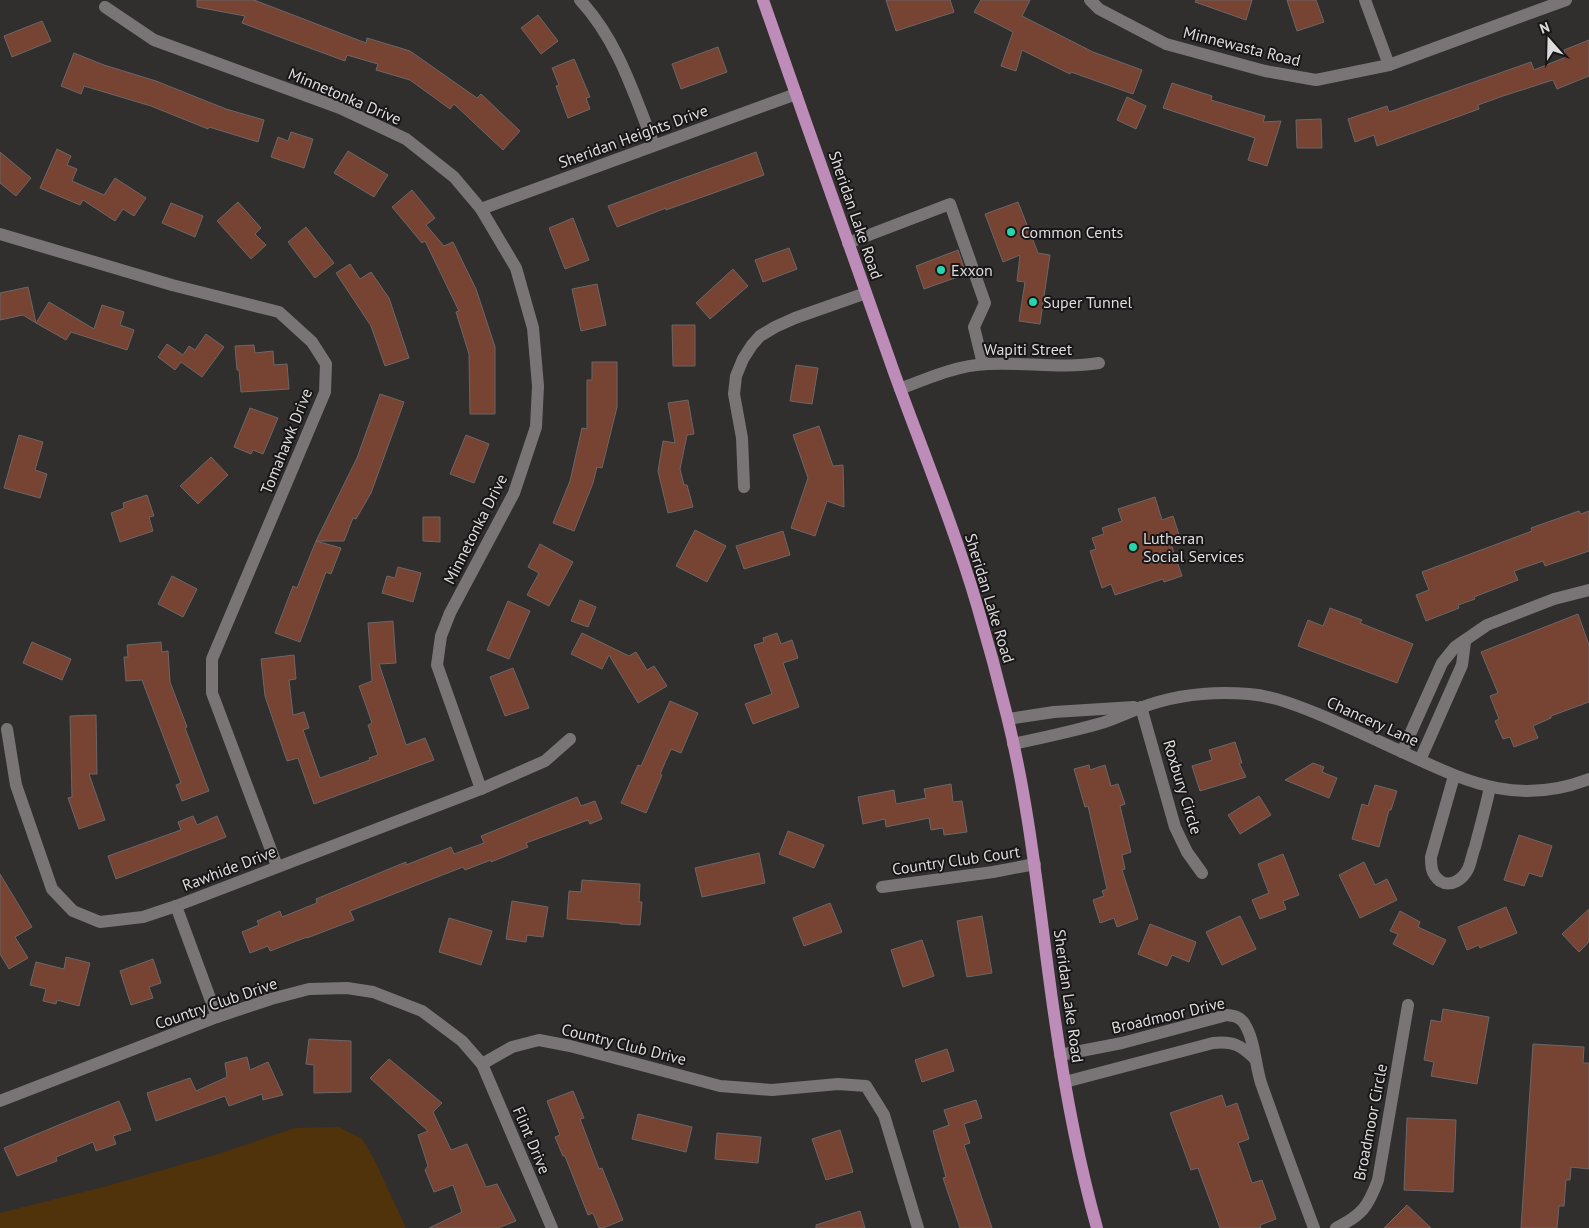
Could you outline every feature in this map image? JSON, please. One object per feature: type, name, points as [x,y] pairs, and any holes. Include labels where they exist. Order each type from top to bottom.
[{"type":"main road","name":"Sheridan Lake Road","points":[[763,0],[971,586],[1008,719],[1034,864],[1060,1055],[1082,1168],[1097,1228]]},
{"type":"street","points":[[580,0],[598,22],[619,56],[654,145]]},
{"type":"street","name":"Minnewasta Road","points":[[1090,0],[1099,9],[1166,44],[1264,71],[1316,80],[1389,65],[1566,0]]},
{"type":"street","points":[[1365,0],[1389,65]]},
{"type":"street","name":"Minnetonka Drive","points":[[105,7],[154,40],[340,108],[406,140],[454,177],[481,209],[516,268],[533,328],[538,386],[536,427],[514,494],[450,612],[441,636],[437,666],[481,789]]},
{"type":"street","name":"Sheridan Heights Drive","points":[[481,209],[796,94]]},
{"type":"street","points":[[848,243],[950,204],[985,303],[974,327],[984,364]]},
{"type":"street","name":"Tomahawk Drive","points":[[0,234],[172,285],[278,312],[312,342],[326,364],[325,392],[212,659],[212,693],[277,866]]},
{"type":"street","points":[[744,487],[742,438],[734,394],[736,376],[752,345],[760,336],[775,327],[866,293]]},
{"type":"street","name":"Wapiti Street","points":[[900,389],[940,374],[984,364],[1071,366],[1099,363]]},
{"type":"street","points":[[1402,752],[1442,663],[1456,647],[1487,625],[1554,599],[1575,592],[1589,590]]},
{"type":"street","points":[[1420,760],[1462,665],[1465,642]]},
{"type":"street","name":"Chancery Lane","points":[[1013,744],[1099,724],[1141,707],[1177,698],[1201,694],[1250,694],[1275,699],[1330,719],[1472,783],[1516,791],[1539,791],[1560,788],[1589,779]]},
{"type":"street","name":"Chancery Lane","points":[[1008,719],[1054,712],[1141,707]]},
{"type":"street","name":"Roxbury Circle","points":[[1141,707],[1175,827],[1184,846],[1202,873]]},
{"type":"street","name":"Rawhide Drive","points":[[7,729],[16,786],[52,889],[73,912],[100,922],[143,917],[176,906],[481,789],[545,761],[570,739]]},
{"type":"street","points":[[1454,776],[1431,856],[1431,867],[1434,875],[1441,882],[1448,884],[1457,882],[1468,869],[1490,787]]},
{"type":"street","name":"Country Club Court","points":[[882,887],[993,872],[1034,864]]},
{"type":"street","points":[[176,906],[217,1017]]},
{"type":"street","name":"Country Club Drive","points":[[0,1101],[217,1017],[271,999],[309,989],[347,988],[373,992],[422,1011],[462,1041],[482,1064],[512,1047],[539,1040],[570,1046],[720,1086],[772,1090],[838,1084],[866,1086],[884,1115],[918,1228]]},
{"type":"street","name":"Broadmoor Circle","points":[[1336,1228],[1365,1209],[1378,1180],[1408,1004]]},
{"type":"street","name":"Broadmoor Drive","points":[[1060,1055],[1122,1043],[1228,1015],[1239,1018],[1250,1040],[1268,1104],[1314,1228]]},
{"type":"street","points":[[1065,1082],[1213,1043],[1225,1042],[1236,1044],[1255,1059]]},
{"type":"street","name":"Flint Drive","points":[[482,1064],[552,1228]]},
{"type":"shaded area","points":[[339,1127],[362,1139],[374,1159],[406,1228],[0,1228],[0,1213],[107,1186],[218,1154],[295,1128]]},
{"type":"building","points":[[197,0],[254,0],[366,43],[367,38],[410,51],[477,98],[481,94],[520,131],[503,150],[454,104],[450,109],[410,80],[376,70],[378,64],[347,55],[345,61],[242,23],[245,16],[197,7]]},
{"type":"building","points":[[886,0],[950,0],[954,12],[896,31]]},
{"type":"building","points":[[981,0],[1030,0],[1022,16],[1093,52],[1142,70],[1133,94],[1071,72],[1070,74],[1022,50],[1016,71],[1001,66],[1013,32],[974,12]]},
{"type":"building","points":[[1196,0],[1252,0],[1246,20],[1195,2]]},
{"type":"building","points":[[1287,0],[1316,0],[1324,22],[1297,31]]},
{"type":"building","points":[[538,15],[558,41],[541,54],[521,28]]},
{"type":"building","points":[[42,21],[51,41],[12,57],[4,36]]},
{"type":"building","points":[[1589,40],[1589,76],[1557,89],[1553,80],[1503,96],[1478,105],[1479,109],[1377,146],[1374,135],[1355,142],[1348,119],[1387,106],[1389,112],[1531,62],[1534,70],[1566,57],[1564,50]]},
{"type":"building","points":[[718,47],[727,72],[681,89],[672,64]]},
{"type":"building","points":[[74,53],[104,65],[156,81],[226,109],[264,120],[258,142],[209,127],[208,129],[151,106],[84,86],[81,94],[61,86]]},
{"type":"building","points":[[574,59],[590,97],[586,98],[590,109],[568,118],[556,86],[559,85],[552,68]]},
{"type":"building","points":[[1172,83],[1212,96],[1211,100],[1265,116],[1263,122],[1281,121],[1267,166],[1248,160],[1255,138],[1163,108]]},
{"type":"building","points":[[1127,97],[1146,106],[1136,129],[1117,120]]},
{"type":"building","points":[[1321,119],[1322,148],[1297,148],[1296,120]]},
{"type":"building","points":[[291,132],[313,139],[304,168],[271,157],[278,137],[288,141]]},
{"type":"building","points":[[57,149],[71,156],[67,165],[77,169],[72,181],[104,195],[115,178],[146,198],[134,216],[123,209],[115,221],[83,200],[80,205],[40,188]]},
{"type":"building","points":[[348,151],[388,175],[374,197],[334,173]]},
{"type":"building","points":[[0,152],[31,178],[16,196],[0,183]]},
{"type":"building","points":[[756,152],[764,175],[666,210],[666,208],[617,227],[608,206]]},
{"type":"building","points":[[412,190],[435,218],[426,225],[444,246],[453,242],[476,289],[495,347],[495,414],[470,414],[469,354],[456,312],[459,311],[425,241],[422,243],[392,207]]},
{"type":"building","points":[[238,202],[261,228],[255,234],[266,245],[251,259],[217,221]]},
{"type":"building","points":[[1018,202],[1038,253],[1050,255],[1040,324],[1019,321],[1025,282],[1017,281],[1020,255],[1003,262],[985,214]]},
{"type":"building","points":[[171,203],[203,216],[195,237],[162,223]]},
{"type":"building","points":[[573,218],[589,260],[565,269],[549,228]]},
{"type":"building","points":[[306,227],[334,263],[315,278],[288,242]]},
{"type":"building","points":[[789,248],[797,269],[763,282],[755,260]]},
{"type":"building","name":"Exxon","points":[[958,250],[966,274],[924,289],[916,266]]},
{"type":"building","points":[[350,264],[360,279],[371,272],[389,298],[409,358],[385,366],[371,326],[336,273]]},
{"type":"building","points":[[733,269],[748,286],[710,319],[696,303]]},
{"type":"building","points":[[597,284],[606,325],[581,331],[572,289]]},
{"type":"building","points":[[28,287],[36,323],[23,315],[0,320],[0,293]]},
{"type":"building","points":[[49,302],[94,329],[102,305],[124,312],[120,325],[134,330],[127,350],[71,332],[66,340],[36,323]]},
{"type":"building","points":[[672,325],[695,325],[695,366],[673,366]]},
{"type":"building","points":[[206,334],[224,347],[202,377],[181,362],[175,370],[158,357],[167,344],[183,355],[189,346],[195,350]]},
{"type":"building","points":[[254,345],[255,353],[273,351],[274,365],[287,364],[289,389],[241,392],[235,346]]},
{"type":"building","points":[[592,362],[617,362],[617,407],[602,468],[597,467],[593,483],[574,531],[553,523],[570,481],[582,428],[587,429],[587,380],[592,380]]},
{"type":"building","points":[[796,365],[818,368],[812,404],[790,401]]},
{"type":"building","points":[[380,394],[404,402],[371,493],[356,519],[353,518],[344,541],[316,541],[357,458]]},
{"type":"building","points":[[688,400],[694,434],[687,435],[680,469],[693,507],[668,513],[658,471],[663,441],[675,443],[668,403]]},
{"type":"building","points":[[250,408],[278,418],[263,454],[253,450],[251,454],[234,447]]},
{"type":"building","points":[[819,426],[833,466],[843,465],[844,507],[827,501],[815,536],[791,528],[808,478],[793,435]]},
{"type":"building","points":[[19,435],[43,442],[35,470],[47,474],[40,498],[4,488]]},
{"type":"building","points":[[466,435],[489,444],[474,483],[450,474]]},
{"type":"building","points":[[211,457],[228,475],[198,504],[180,486]]},
{"type":"building","points":[[147,495],[154,516],[149,517],[153,531],[120,542],[111,513],[124,508],[123,503]]},
{"type":"building","name":"Lutheran Social Services","points":[[1155,497],[1162,520],[1173,516],[1181,541],[1171,544],[1182,576],[1164,582],[1163,579],[1115,595],[1111,584],[1102,588],[1090,551],[1096,549],[1092,538],[1104,534],[1102,528],[1122,521],[1118,509]]},
{"type":"building","points":[[1579,511],[1581,514],[1589,511],[1589,551],[1545,566],[1543,561],[1514,571],[1518,580],[1474,597],[1475,599],[1458,605],[1459,608],[1426,621],[1416,595],[1429,590],[1422,572],[1532,531],[1531,528]]},
{"type":"building","points":[[423,517],[440,517],[440,542],[423,541]]},
{"type":"building","points":[[695,530],[726,546],[707,582],[676,566]]},
{"type":"building","points":[[783,531],[790,555],[744,569],[736,546]]},
{"type":"building","points":[[316,541],[341,548],[331,574],[326,572],[300,642],[275,633],[293,586],[297,588]]},
{"type":"building","points":[[540,544],[573,562],[549,606],[527,595],[539,573],[528,567]]},
{"type":"building","points":[[398,567],[421,573],[413,602],[382,593],[387,576],[395,578]]},
{"type":"building","points":[[172,576],[197,589],[183,617],[158,604]]},
{"type":"building","points":[[580,600],[596,607],[588,627],[571,621]]},
{"type":"building","points":[[508,601],[530,611],[509,659],[487,650]]},
{"type":"building","points":[[1330,608],[1362,620],[1360,623],[1413,644],[1397,683],[1298,646],[1308,620],[1323,626]]},
{"type":"building","points":[[1578,614],[1589,645],[1589,702],[1551,716],[1551,718],[1533,726],[1538,738],[1514,747],[1510,737],[1503,739],[1495,721],[1499,719],[1490,696],[1498,693],[1481,652]]},
{"type":"building","points":[[393,621],[396,663],[379,664],[406,745],[425,738],[434,760],[314,804],[298,758],[287,761],[265,696],[261,659],[294,655],[296,679],[289,680],[293,715],[304,712],[309,728],[303,730],[320,778],[370,760],[369,758],[378,755],[368,725],[372,723],[359,686],[372,681],[368,623]]},
{"type":"building","points":[[582,633],[629,656],[636,652],[647,670],[654,666],[667,686],[638,703],[609,655],[602,669],[571,654]]},
{"type":"building","points":[[777,633],[781,644],[792,640],[798,658],[783,663],[799,707],[753,724],[745,704],[772,694],[754,645],[764,642],[763,638]]},
{"type":"building","points":[[32,642],[71,659],[62,680],[23,663]]},
{"type":"building","points":[[161,642],[162,652],[168,651],[170,682],[209,791],[182,801],[176,785],[181,783],[142,680],[126,681],[124,657],[128,657],[127,645]]},
{"type":"building","points":[[513,668],[529,708],[505,716],[490,677]]},
{"type":"building","points":[[670,701],[698,713],[681,753],[671,749],[646,813],[621,803],[638,765],[641,766]]},
{"type":"building","points":[[96,715],[97,774],[89,774],[105,820],[79,829],[68,798],[72,797],[70,716]]},
{"type":"building","points":[[1235,742],[1242,763],[1239,763],[1246,777],[1200,791],[1192,766],[1212,760],[1209,750]]},
{"type":"building","points":[[1313,763],[1324,767],[1322,772],[1337,778],[1329,798],[1285,780]]},
{"type":"building","points":[[1089,765],[1090,770],[1105,765],[1111,786],[1118,784],[1125,804],[1120,806],[1131,852],[1122,855],[1125,869],[1122,870],[1138,919],[1117,927],[1114,918],[1100,923],[1093,900],[1104,896],[1102,891],[1107,889],[1088,806],[1085,807],[1074,769]]},
{"type":"building","points":[[951,784],[953,802],[962,801],[967,832],[944,835],[943,828],[931,830],[929,818],[886,827],[885,819],[863,824],[858,797],[894,790],[896,804],[926,798],[924,789]]},
{"type":"building","points":[[1375,785],[1397,791],[1391,810],[1389,810],[1379,847],[1352,839],[1362,804],[1368,806]]},
{"type":"building","points":[[1259,796],[1271,815],[1240,834],[1228,815]]},
{"type":"building","points":[[577,797],[581,806],[595,801],[602,819],[590,824],[588,820],[526,843],[528,847],[491,862],[491,860],[465,870],[463,867],[350,911],[354,920],[307,938],[270,951],[268,946],[250,953],[242,932],[259,925],[257,921],[280,911],[282,917],[317,903],[316,899],[406,862],[406,865],[451,847],[454,854],[484,843],[481,836]]},
{"type":"building","points":[[193,816],[197,825],[217,816],[226,837],[116,879],[108,856],[181,830],[178,822]]},
{"type":"building","points":[[788,831],[824,845],[814,868],[779,854]]},
{"type":"building","points":[[1519,835],[1552,846],[1542,877],[1529,873],[1524,886],[1504,880]]},
{"type":"building","points":[[759,853],[765,883],[702,897],[695,868]]},
{"type":"building","points":[[1283,854],[1299,895],[1283,901],[1286,909],[1260,919],[1252,900],[1269,893],[1258,864]]},
{"type":"building","points":[[1364,862],[1375,885],[1387,879],[1397,900],[1360,918],[1339,875]]},
{"type":"building","points":[[0,874],[32,927],[15,937],[28,958],[9,969],[0,954]]},
{"type":"building","points":[[582,880],[640,884],[639,902],[642,902],[640,925],[567,919],[569,891],[581,892]]},
{"type":"building","points":[[512,901],[548,907],[543,937],[527,935],[526,942],[506,939]]},
{"type":"building","points":[[830,903],[842,932],[804,946],[793,918]]},
{"type":"building","points":[[1506,907],[1517,933],[1480,948],[1479,945],[1467,950],[1458,927]]},
{"type":"building","points":[[1589,909],[1589,942],[1579,952],[1562,934]]},
{"type":"building","points":[[1400,911],[1420,922],[1418,927],[1446,940],[1433,965],[1393,944],[1398,934],[1390,931]]},
{"type":"building","points":[[982,916],[992,973],[967,977],[957,921]]},
{"type":"building","points":[[1240,916],[1256,949],[1222,965],[1206,932]]},
{"type":"building","points":[[449,918],[492,931],[481,965],[439,952]]},
{"type":"building","points":[[1150,924],[1196,942],[1189,962],[1172,955],[1167,966],[1138,954]]},
{"type":"building","points":[[922,940],[934,976],[903,987],[891,950]]},
{"type":"building","points":[[66,957],[90,963],[79,1006],[57,1000],[56,1004],[43,1001],[46,989],[30,985],[36,962],[64,969]]},
{"type":"building","points":[[153,959],[161,983],[149,987],[153,998],[131,1005],[120,971]]},
{"type":"building","points":[[1443,1009],[1489,1017],[1477,1084],[1431,1076],[1434,1062],[1424,1060],[1431,1020],[1441,1022]]},
{"type":"building","points":[[309,1039],[351,1041],[351,1092],[314,1093],[314,1065],[306,1064]]},
{"type":"building","points":[[1533,1044],[1584,1047],[1583,1063],[1589,1063],[1589,1169],[1571,1167],[1570,1180],[1566,1180],[1564,1206],[1559,1206],[1557,1228],[1521,1228]]},
{"type":"building","points":[[947,1049],[954,1071],[922,1082],[915,1060]]},
{"type":"building","points":[[247,1057],[250,1070],[268,1062],[283,1095],[263,1100],[262,1094],[229,1106],[225,1096],[156,1121],[147,1093],[190,1078],[196,1091],[227,1077],[225,1063]]},
{"type":"building","points":[[389,1059],[442,1103],[433,1112],[451,1150],[467,1144],[486,1187],[497,1184],[516,1221],[498,1228],[429,1228],[462,1212],[453,1185],[434,1192],[425,1170],[428,1166],[418,1135],[428,1131],[370,1078]]},
{"type":"building","points":[[573,1091],[584,1118],[580,1119],[599,1169],[602,1168],[623,1220],[603,1228],[599,1228],[593,1213],[588,1215],[565,1156],[563,1156],[555,1137],[560,1135],[547,1101]]},
{"type":"building","points":[[1222,1095],[1226,1107],[1237,1103],[1249,1139],[1238,1143],[1252,1183],[1262,1180],[1276,1219],[1260,1225],[1261,1228],[1220,1228],[1198,1168],[1191,1170],[1170,1113]]},
{"type":"building","points":[[976,1100],[982,1118],[964,1124],[970,1143],[964,1145],[992,1228],[960,1228],[943,1178],[946,1177],[933,1131],[949,1125],[944,1110]]},
{"type":"building","points":[[119,1101],[131,1130],[113,1136],[116,1144],[96,1151],[93,1142],[56,1157],[57,1161],[17,1176],[4,1148]]},
{"type":"building","points":[[638,1114],[692,1127],[686,1152],[632,1139]]},
{"type":"building","points":[[1407,1118],[1456,1120],[1453,1192],[1404,1190]]},
{"type":"building","points":[[840,1130],[853,1172],[826,1180],[812,1139]]},
{"type":"building","points":[[717,1133],[761,1137],[758,1163],[715,1159]]},
{"type":"building","points":[[1407,1205],[1431,1228],[1384,1228]]},
{"type":"building","points":[[860,1211],[865,1228],[816,1228],[816,1225]]},
{"type":"place","name":"Common Cents","points":[[1011,232]]},
{"type":"place","name":"Exxon","points":[[941,270]]},
{"type":"place","name":"Super Tunnel","points":[[1033,302]]},
{"type":"place","name":"Lutheran Social Services","points":[[1133,547]]}]
